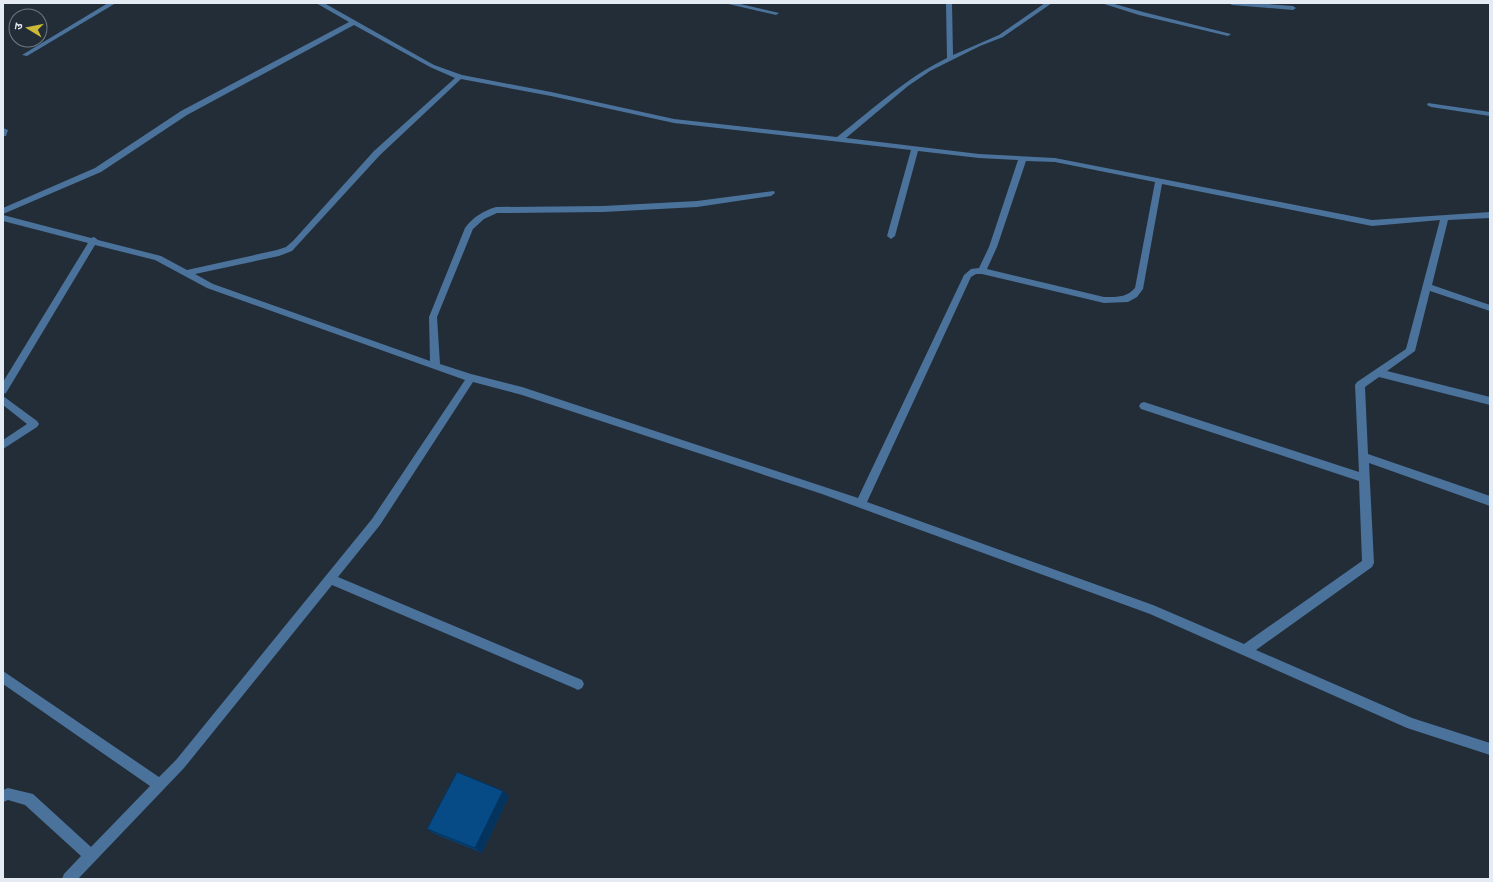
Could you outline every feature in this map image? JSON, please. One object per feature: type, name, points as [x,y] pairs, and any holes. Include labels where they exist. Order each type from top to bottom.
[{"type":"street","points":[[25,55],[113,3]]},
{"type":"street","points":[[319,3],[432,66],[460,76],[674,121],[979,156],[1055,160],[1372,223],[1490,215]]},
{"type":"street","points":[[727,3],[776,13]]},
{"type":"street","points":[[949,3],[950,58]]},
{"type":"street","points":[[839,140],[906,84],[950,58],[978,44],[1001,36],[1049,3]]},
{"type":"street","points":[[1104,3],[1141,14],[1228,34]]},
{"type":"street","points":[[1232,3],[1293,8]]},
{"type":"street","points":[[3,211],[98,170],[184,114],[353,23]]},
{"type":"street","points":[[187,273],[279,253],[289,249],[377,153],[460,76]]},
{"type":"street","points":[[1431,105],[1490,114]]},
{"type":"street","points":[[891,236],[915,148]]},
{"type":"street","points":[[982,271],[993,247],[1023,158]]},
{"type":"street","points":[[861,504],[968,275],[974,271],[982,271],[1104,300],[1125,300],[1134,295],[1139,289],[1159,181]]},
{"type":"street","points":[[435,366],[433,317],[469,228],[477,218],[486,213],[496,210],[603,210],[697,204],[770,193]]},
{"type":"street","points":[[1244,651],[1368,563],[1360,385],[1410,351],[1445,217]]},
{"type":"street","points":[[3,218],[94,240],[158,258],[210,286],[435,366],[472,378],[522,391],[861,504],[1153,610],[1411,724],[1490,749]]},
{"type":"street","points":[[3,390],[94,240]]},
{"type":"street","points":[[1427,288],[1490,308]]},
{"type":"street","points":[[1379,373],[1490,401]]},
{"type":"street","points":[[69,879],[180,764],[376,522],[472,378]]},
{"type":"street","points":[[3,400],[34,424],[3,445]]},
{"type":"street","points":[[1144,406],[1364,478]]},
{"type":"street","points":[[1364,457],[1490,501]]},
{"type":"street","points":[[329,579],[578,684]]},
{"type":"street","points":[[3,677],[159,785]]},
{"type":"street","points":[[3,796],[8,794],[19,795],[28,799],[91,856]]},
{"type":"building","points":[[457,772],[503,791],[475,848],[427,829]]}]
